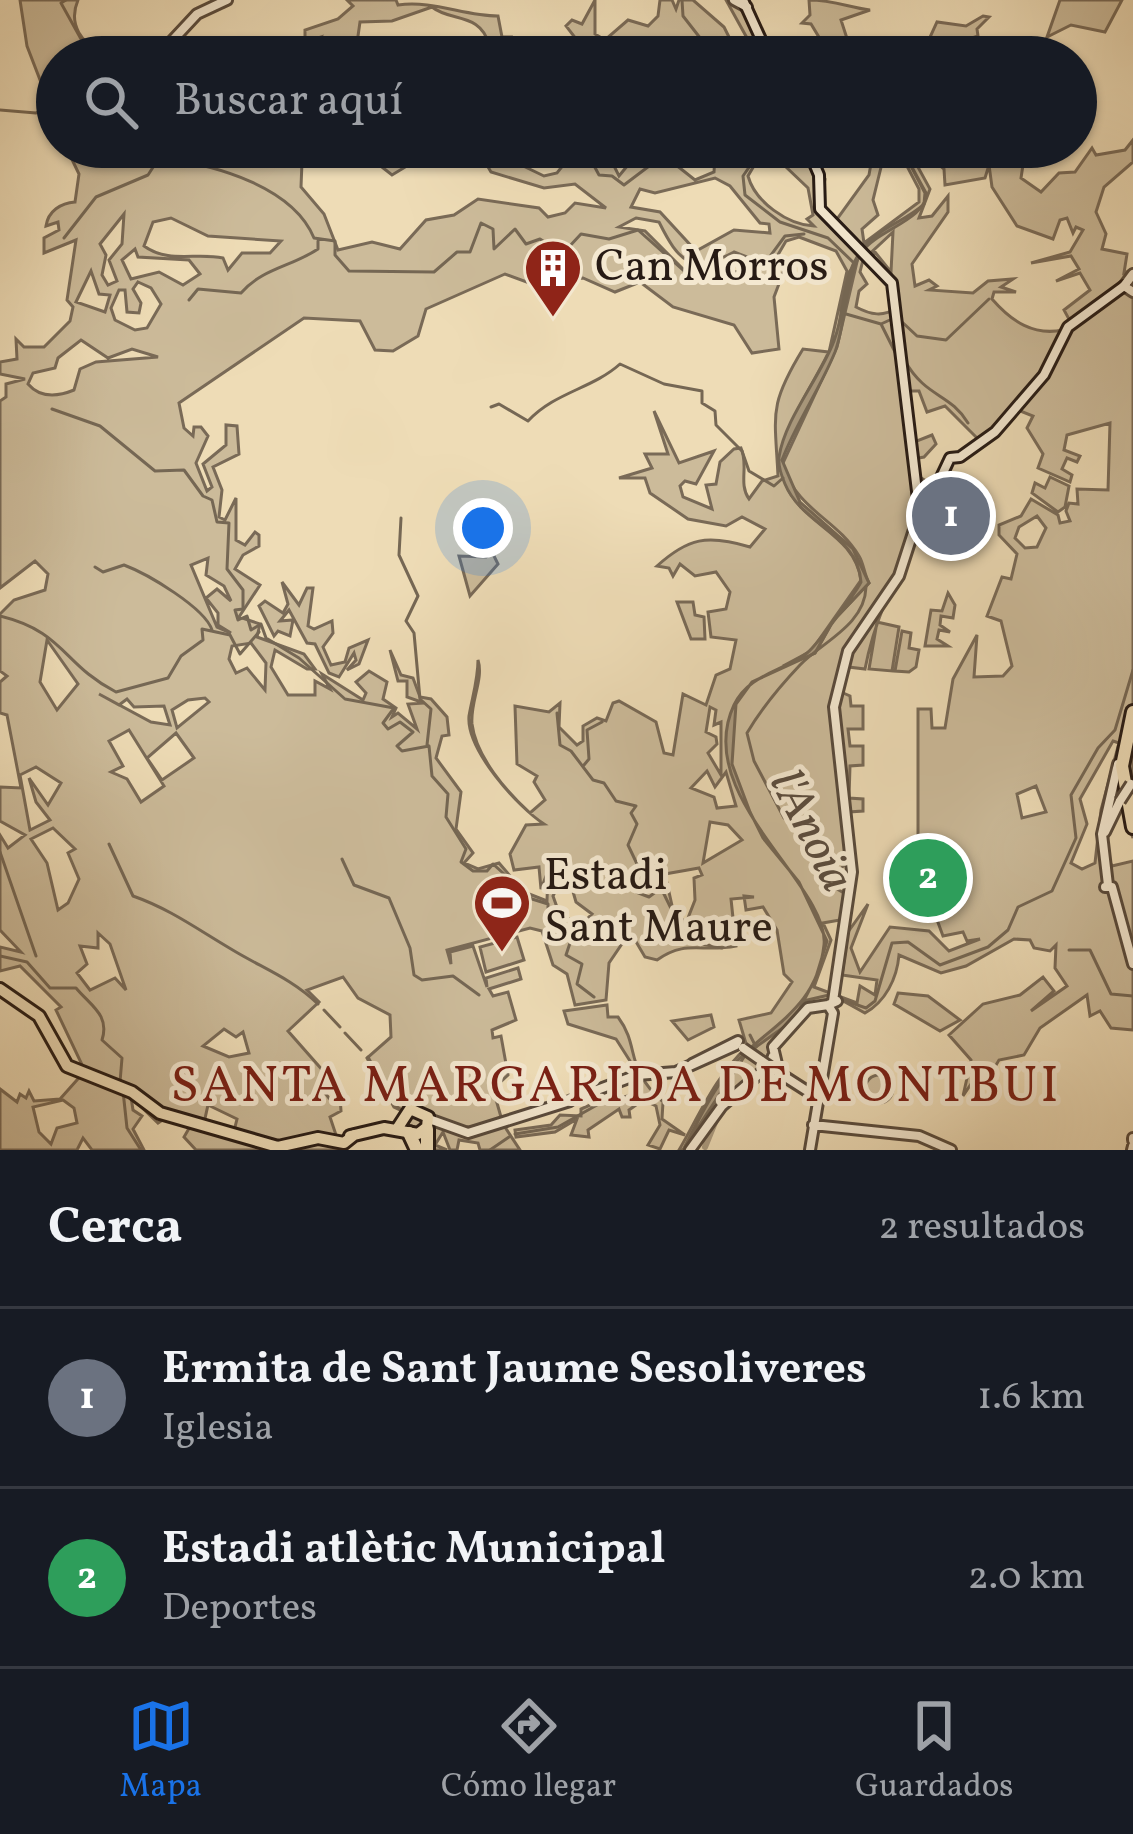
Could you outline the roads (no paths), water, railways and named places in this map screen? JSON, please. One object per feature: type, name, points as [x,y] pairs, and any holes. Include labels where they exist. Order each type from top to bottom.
[{"type":"highway","points":[[1133,708],[1122,766],[1133,827]]},
{"type":"highway","points":[[1133,722],[1126,771],[1133,815]]},
{"type":"highway","points":[[427,1150],[430,1124]]},
{"type":"highway","points":[[403,1128],[417,1150]]},
{"type":"main road","points":[[0,989],[38,1015],[64,1063],[124,1089],[162,1114],[278,1147],[430,1124]]},
{"type":"main road","points":[[403,1128],[415,1108],[430,1124]]},
{"type":"street","points":[[178,36],[200,13],[227,0]]},
{"type":"street","points":[[741,2],[758,36]]},
{"type":"street","points":[[816,168],[821,211],[884,271],[893,286],[915,490],[922,505]]},
{"type":"street","points":[[810,1150],[852,872],[834,707],[848,651],[899,576],[922,505],[951,457],[960,458],[995,432],[1037,383],[1068,327],[1128,284]]},
{"type":"street","points":[[1133,708],[1103,820],[1102,862],[1133,964]]},
{"type":"street","points":[[1102,862],[1108,825],[1132,783]]},
{"type":"street","points":[[1104,873],[1108,825]]},
{"type":"street","points":[[690,1150],[722,1106],[773,1059],[774,1046],[808,1008],[834,1001]]},
{"type":"street","points":[[430,1124],[471,1133],[641,1076],[670,1074],[736,1044],[818,1098]]},
{"type":"street","points":[[813,1125],[955,1150]]},
{"type":"waterway","points":[[66,0],[61,3],[79,36]]},
{"type":"waterway","points":[[682,0],[683,16],[699,36]]},
{"type":"waterway","points":[[0,110],[36,113]]},
{"type":"waterway","points":[[64,238],[96,197],[148,175],[153,168]]},
{"type":"waterway","points":[[211,168],[251,182],[289,205],[314,238],[335,241],[335,255],[349,271],[434,272],[457,252],[470,252],[481,223],[493,229],[494,249],[515,229],[526,244],[540,239],[555,249],[558,242],[567,249],[581,234],[609,239],[638,230],[692,278],[760,270],[785,236],[804,234]]},
{"type":"waterway","points":[[595,168],[599,175],[612,176],[624,185],[646,168]]},
{"type":"waterway","points":[[749,168],[743,176],[745,195],[780,222],[828,238],[855,264]]},
{"type":"waterway","points":[[189,300],[198,289],[241,293],[259,278],[318,249],[318,241]]},
{"type":"waterway","points":[[901,321],[917,336],[946,340],[989,299]]},
{"type":"waterway","points":[[846,314],[881,324],[892,319]]},
{"type":"waterway","points":[[881,324],[897,356]]},
{"type":"waterway","points":[[905,361],[921,382],[954,406],[968,423]]},
{"type":"waterway","points":[[491,407],[499,404],[528,421],[550,403],[620,364],[664,384],[702,391],[702,403],[715,411],[716,425],[742,451],[749,471],[774,486],[783,478]]},
{"type":"waterway","points":[[52,409],[100,426],[155,471],[184,470],[203,496],[212,500],[217,522],[229,523],[227,569],[243,590],[243,609],[235,610],[238,620],[247,616],[251,630],[261,624],[266,638],[299,658],[345,699],[394,708],[383,723],[388,729],[400,722],[413,732],[397,746],[402,751],[429,746],[432,776],[448,794],[446,817],[466,849],[461,862],[473,871],[487,871],[493,864],[532,899],[548,904],[548,924],[571,940],[566,955],[582,964],[577,984],[594,997]]},
{"type":"waterway","points":[[401,518],[399,555],[418,596],[406,621],[414,633],[420,699],[431,709],[427,745]]},
{"type":"waterway","points":[[95,567],[103,572],[124,565],[147,576],[187,602],[212,630]]},
{"type":"waterway","name":"l'Anoia","points":[[784,818],[754,761],[747,733],[800,665],[850,622],[866,587]]},
{"type":"waterway","points":[[0,616],[38,631],[116,692],[168,678],[181,656],[203,640],[202,629],[230,635],[240,654],[259,632]]},
{"type":"waterway","points":[[803,1001],[829,995],[866,1008],[875,1001],[892,943],[908,942],[940,965],[988,947],[1008,930],[1018,907],[1052,891],[1076,838],[1071,795],[1098,748],[1115,730],[1133,670]]},
{"type":"waterway","points":[[557,713],[560,745],[571,751],[593,780],[604,783],[616,801],[636,806],[631,813],[637,824],[628,845],[638,866],[636,892],[649,897],[661,888],[687,941],[722,948]]},
{"type":"waterway","points":[[584,765],[589,759],[587,730],[602,722]]},
{"type":"waterway","points":[[109,844],[133,896],[276,974],[318,1004]]},
{"type":"waterway","points":[[0,852],[36,956]]},
{"type":"waterway","points":[[342,859],[354,885],[389,898],[410,948],[414,975],[422,980],[453,976],[479,995]]},
{"type":"waterway","points":[[1069,950],[1090,950],[1111,994],[1133,996]]},
{"type":"waterway","points":[[0,956],[27,962],[50,988],[76,988],[101,1017],[102,1040],[122,1058],[120,1082]]},
{"type":"waterway","points":[[324,1010],[340,1027]]},
{"type":"waterway","points":[[345,1033],[361,1050]]},
{"type":"waterway","points":[[750,1035],[756,1047]]},
{"type":"waterway","points":[[368,1057],[394,1105],[402,1110]]},
{"type":"waterway","points":[[123,1091],[127,1128],[141,1150]]},
{"type":"waterway","points":[[515,1134],[558,1127],[604,1101],[619,1104],[640,1097]]},
{"type":"waterway","points":[[705,1147],[718,1115]]},
{"type":"waterway","points":[[490,1150],[509,1137]]},
{"type":"place","name":"Can Morros","points":[[553,319]]},
{"type":"place","name":"Ermita de Sant Jaume Sesoliveres","points":[[951,516]]},
{"type":"place","name":"Estadi atlètic Municipal","points":[[928,878]]},
{"type":"place","name":"Estadi Sant Maure","points":[[502,954]]},
{"type":"district","name":"SANTA MARGARIDA DE MONTBUI","points":[[616,1087]]}]
